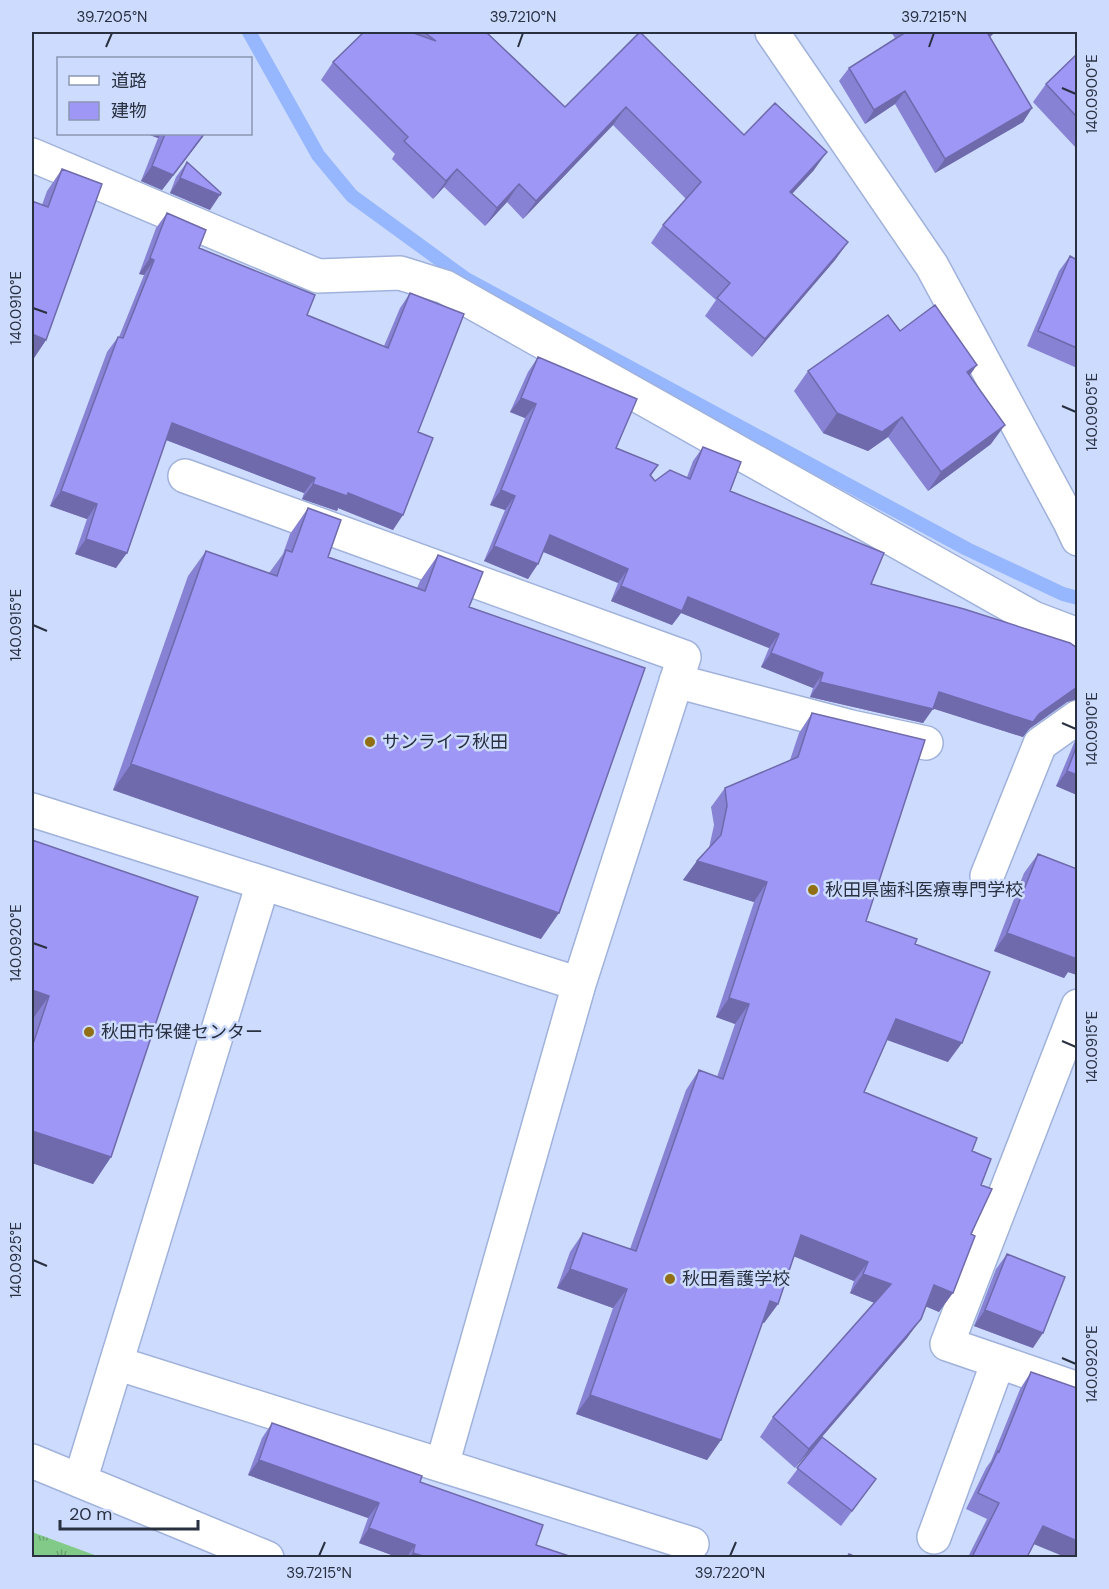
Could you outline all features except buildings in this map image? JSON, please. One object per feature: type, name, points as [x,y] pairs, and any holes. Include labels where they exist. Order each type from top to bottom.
[{"type":"street","points":[[777,34],[932,266],[1075,526]]},
{"type":"street","points":[[32,155],[318,276],[400,273],[445,286],[1033,618],[1077,635]]},
{"type":"street","points":[[185,476],[684,657],[579,984],[442,1465]]},
{"type":"street","points":[[676,681],[851,727],[926,742]]},
{"type":"street","points":[[987,876],[1040,744],[1077,717]]},
{"type":"street","points":[[32,810],[579,984]]},
{"type":"street","points":[[80,1481],[263,883]]},
{"type":"street","points":[[1077,1006],[947,1344],[1077,1389]]},
{"type":"street","points":[[934,1537],[999,1362]]},
{"type":"street","points":[[116,1363],[692,1544]]},
{"type":"street","points":[[32,1461],[267,1557]]},
{"type":"green space","points":[[32,1532],[100,1557],[32,1557]]},
{"type":"waterway","points":[[249,32],[318,155],[352,196],[466,279],[967,549],[1063,594],[1078,598]]},
{"type":"place","name":"サンライフ秋田","points":[[370,742]]},
{"type":"place","name":"秋田県歯科医療専門学校","points":[[813,890]]},
{"type":"place","name":"秋田市保健センター","points":[[89,1032]]},
{"type":"place","name":"秋田看護学校","points":[[670,1279]]}]
